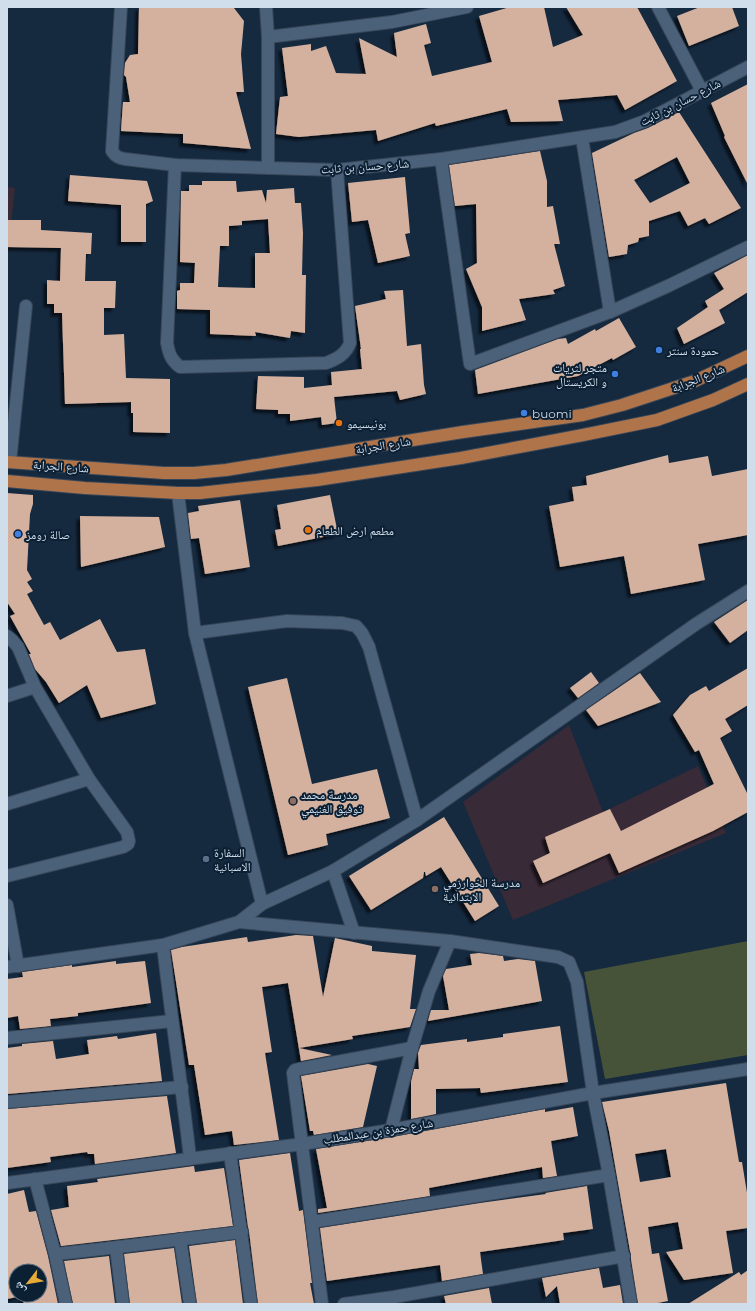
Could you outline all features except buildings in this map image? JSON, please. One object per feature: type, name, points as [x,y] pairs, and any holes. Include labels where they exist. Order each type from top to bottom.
[{"type":"main road","name":"شارع الجرابة","points":[[9,462],[164,473],[194,473],[226,470],[463,432],[583,415],[622,405],[695,381],[748,356]]},
{"type":"main road","name":"شارع الجرابة","points":[[7,481],[85,488],[200,493],[316,480],[461,458],[657,420],[713,400],[748,384]]},
{"type":"street","name":"شارع حسان بن ثابت","points":[[121,7],[112,152],[119,158],[175,165],[337,170],[441,159],[582,138],[615,132],[645,121],[748,67]]},
{"type":"street","points":[[266,7],[268,37],[268,168]]},
{"type":"street","points":[[268,37],[392,22],[467,7]]},
{"type":"street","points":[[658,7],[702,91]]},
{"type":"street","points":[[582,138],[610,312]]},
{"type":"street","points":[[441,159],[470,364],[610,312],[675,283],[748,247]]},
{"type":"street","points":[[175,165],[167,343],[169,354],[173,361],[180,367],[326,363],[336,359],[348,348],[350,343],[337,170]]},
{"type":"street","points":[[9,462],[26,306]]},
{"type":"street","points":[[178,493],[195,633],[262,904]]},
{"type":"street","points":[[239,922],[262,904],[332,871],[417,820],[696,624],[748,592]]},
{"type":"street","points":[[195,633],[287,621],[342,622],[356,626],[362,633],[369,647],[417,820]]},
{"type":"street","points":[[7,636],[18,647],[35,687],[89,779],[126,832],[129,841],[128,844],[123,847],[7,876]]},
{"type":"street","points":[[7,696],[35,687]]},
{"type":"street","points":[[7,804],[89,779]]},
{"type":"street","points":[[332,871],[354,933]]},
{"type":"street","points":[[7,905],[12,966],[163,944],[239,922],[450,941],[558,957],[570,962],[577,982],[593,1093],[624,1256],[631,1304]]},
{"type":"street","points":[[391,1130],[412,1048],[429,991],[450,941]]},
{"type":"street","points":[[163,944],[190,1158]]},
{"type":"street","points":[[7,1038],[172,1022]]},
{"type":"street","points":[[322,1304],[293,1073],[295,1070],[412,1048]]},
{"type":"street","name":"شارع حمزة بن عبدالمطلب","points":[[7,1182],[302,1144],[391,1130],[593,1093],[748,1069]]},
{"type":"street","points":[[7,1102],[182,1087]]},
{"type":"street","points":[[230,1153],[251,1304]]},
{"type":"street","points":[[312,1222],[609,1175]]},
{"type":"street","points":[[35,1179],[55,1254],[66,1304]]},
{"type":"street","points":[[55,1254],[242,1232]]},
{"type":"street","points":[[180,1239],[190,1304]]},
{"type":"street","points":[[116,1248],[123,1304]]},
{"type":"street","points":[[344,1304],[396,1300],[624,1256]]},
{"type":"shaded area","points":[[7,187],[15,188],[7,262]]},
{"type":"shaded area","points":[[569,725],[603,812],[698,766],[726,833],[513,920],[463,802]]},
{"type":"green space","points":[[748,941],[748,1055],[605,1079],[584,972]]},
{"type":"place","name":"حمودة سنتر","points":[[659,350]]},
{"type":"place","name":"متجر لثريات و الكريستال","points":[[615,374]]},
{"type":"place","name":"buomi","points":[[524,413]]},
{"type":"place","name":"بونيسيمو","points":[[339,423]]},
{"type":"place","name":"مطعم ارض الطعام","points":[[308,530]]},
{"type":"place","name":"صالة رومز","points":[[18,534]]},
{"type":"place","name":"مدرسة محمد توفيق الغنيمي","points":[[293,801]]},
{"type":"place","name":"السفارة الاسبانية","points":[[206,859]]},
{"type":"place","name":"مدرسة الخوارزمي الابتدائية","points":[[435,889]]}]
